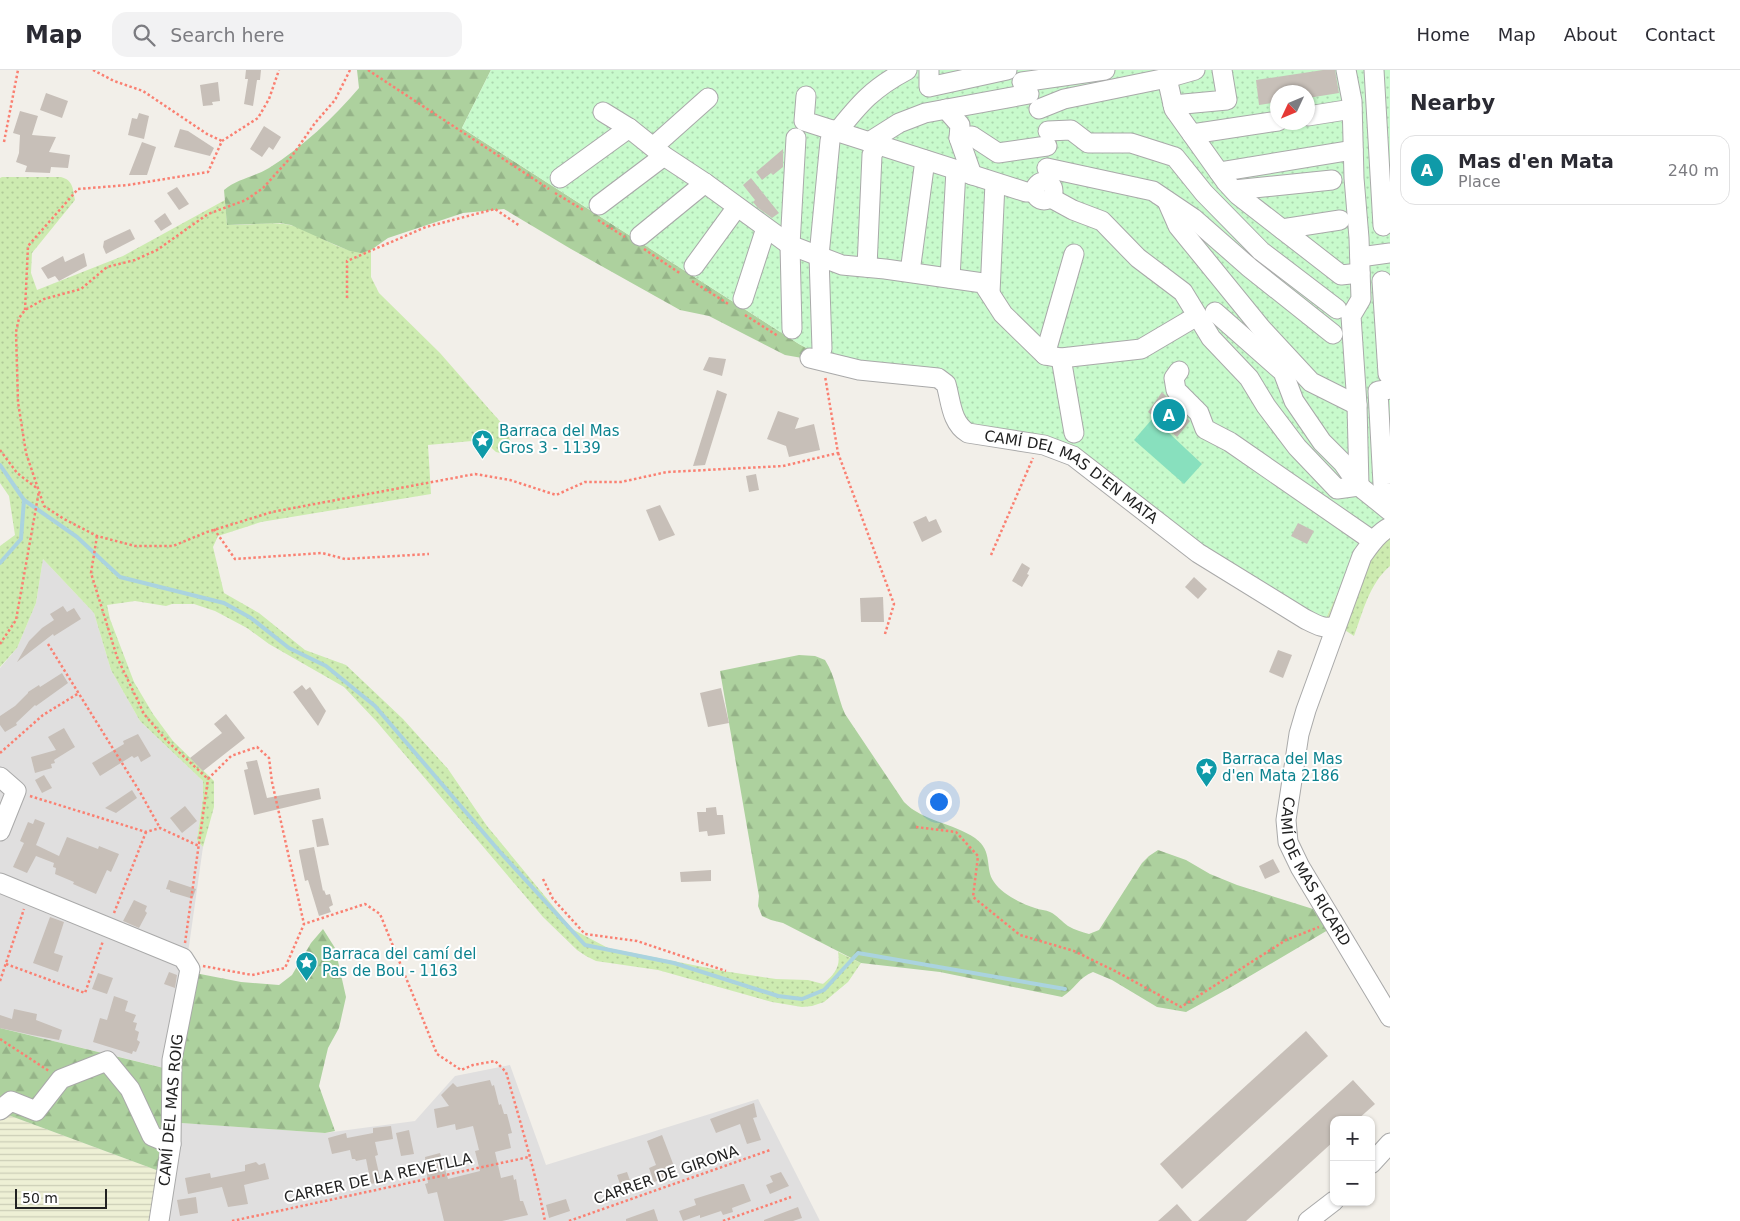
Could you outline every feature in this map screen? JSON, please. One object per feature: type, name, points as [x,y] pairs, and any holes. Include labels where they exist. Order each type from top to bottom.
[{"type":"street","points":[[817,356],[819,256],[830,141],[835,131],[865,98],[876,88],[906,70]]},
{"type":"street","points":[[929,70],[929,86],[1007,70]]},
{"type":"street","points":[[867,267],[873,144],[911,117],[946,109],[1030,95],[1105,70]]},
{"type":"street","points":[[1030,95],[1064,99],[1167,78],[1195,70]]},
{"type":"street","points":[[1173,105],[1227,100],[1222,70]]},
{"type":"street","points":[[1346,70],[1352,109],[1359,230],[1361,299],[1351,316],[1358,405],[1359,486]]},
{"type":"street","points":[[1359,230],[1386,225],[1374,70]]},
{"type":"street","points":[[1167,78],[1174,109],[1226,181],[1282,229],[1341,275],[1360,272],[1390,253]]},
{"type":"street","points":[[806,96],[804,121],[995,183],[1048,197],[1073,210],[1102,221],[1138,258],[1184,292],[1206,314],[1283,372],[1294,401],[1322,442],[1343,463],[1359,486],[1390,511]]},
{"type":"street","points":[[599,205],[659,151],[708,98]]},
{"type":"street","points":[[946,109],[960,125],[959,138],[964,173],[950,278]]},
{"type":"street","points":[[1315,115],[1352,109]]},
{"type":"street","points":[[603,112],[629,128],[790,245],[842,265],[910,272],[983,283],[1003,314],[1053,357],[1141,349],[1206,314]]},
{"type":"street","points":[[1192,134],[1270,122]]},
{"type":"street","points":[[560,178],[629,128]]},
{"type":"street","points":[[959,138],[972,136],[998,153],[1071,130],[1088,143],[1131,143],[1175,157],[1208,198],[1261,251],[1337,308]]},
{"type":"street","points":[[792,329],[790,245],[796,138]]},
{"type":"street","points":[[1184,220],[1226,181],[1354,150]]},
{"type":"street","points":[[910,272],[925,160]]},
{"type":"street","points":[[1047,168],[1153,191],[1167,201],[1184,220],[1261,328],[1306,377],[1311,382],[1358,405]]},
{"type":"street","points":[[1226,181],[1332,180]]},
{"type":"street","points":[[640,236],[705,183]]},
{"type":"street","points":[[990,293],[995,183]]},
{"type":"street","points":[[694,266],[738,207]]},
{"type":"street","points":[[1184,220],[1250,268],[1333,334]]},
{"type":"street","points":[[1282,229],[1340,220]]},
{"type":"street","points":[[743,298],[766,228]]},
{"type":"street","points":[[1074,254],[1053,357],[1074,432]]},
{"type":"street","points":[[1360,272],[1386,280],[1388,374],[1390,373]]},
{"type":"street","points":[[1206,314],[1211,338],[1249,378],[1266,406],[1297,447],[1337,489],[1359,486]]},
{"type":"street","name":"CAMÍ DEL MAS D'EN MATA","points":[[817,356],[859,370],[938,378],[946,384],[954,416],[960,429],[968,433],[1039,444],[1059,449],[1073,456],[1198,553],[1319,626],[1328,628],[1336,626]]},
{"type":"street","points":[[1179,371],[1174,378],[1176,390],[1199,413],[1205,429],[1230,442],[1373,541]]},
{"type":"street","points":[[1287,383],[1306,377]]},
{"type":"street","points":[[1390,389],[1378,391],[1383,484],[1390,491]]},
{"type":"street","name":"CAMÍ DE MAS RICARD","points":[[1390,527],[1385,529],[1373,541],[1362,556],[1336,626],[1299,734],[1286,820],[1288,842],[1300,867],[1390,1016]]},
{"type":"street","points":[[0,777],[16,791],[0,831]]},
{"type":"street","points":[[0,883],[186,964]]},
{"type":"street","name":"CAMÍ DEL MAS ROIG","points":[[159,1221],[171,1144],[172,1060],[186,964]]},
{"type":"street","points":[[0,1110],[11,1101],[36,1111],[61,1079],[107,1061],[130,1089],[152,1136],[171,1144]]},
{"type":"street","points":[[1374,1161],[1390,1143]]},
{"type":"street","points":[[1308,1221],[1330,1205]]},
{"type":"path","points":[[4,142],[18,70]]},
{"type":"path","points":[[93,70],[114,81],[143,91],[207,134],[222,141]]},
{"type":"path","points":[[25,310],[28,246],[78,189],[128,185],[208,172],[222,141],[258,118],[268,99],[279,70]]},
{"type":"path","points":[[350,70],[335,100],[315,123],[292,156],[263,188],[246,200],[208,214],[157,250],[135,260],[107,267],[81,289],[44,299],[25,310],[19,318],[16,332],[18,402],[26,453],[44,506],[64,520],[97,536],[135,546],[173,546],[214,529],[272,512],[474,474],[510,480],[556,496],[585,482],[621,482],[667,472],[783,466],[838,453]]},
{"type":"path","points":[[347,298],[347,261],[426,227],[495,209],[520,226]]},
{"type":"path","points":[[817,356],[827,385],[838,453],[894,604],[885,634]]},
{"type":"path","points":[[991,555],[1039,444]]},
{"type":"path","points":[[0,450],[17,473],[39,490]]},
{"type":"path","points":[[0,644],[16,620],[39,490]]},
{"type":"path","points":[[214,529],[235,559],[322,552],[345,559],[429,554]]},
{"type":"path","points":[[97,536],[91,573],[117,657],[144,714],[166,740],[208,779]]},
{"type":"path","points":[[48,644],[140,792],[160,828],[199,846]]},
{"type":"path","points":[[0,753],[43,715],[79,693]]},
{"type":"path","points":[[257,747],[269,758],[272,782],[304,924],[285,968],[252,975],[186,964],[199,846],[208,779],[231,756],[257,747]]},
{"type":"path","points":[[16,791],[146,832],[160,828]]},
{"type":"path","points":[[916,827],[956,832],[978,856],[973,897],[1020,935],[1074,951],[1181,1007],[1286,940],[1332,922]]},
{"type":"path","points":[[543,879],[553,899],[585,934],[636,941],[726,971]]},
{"type":"path","points":[[0,981],[29,894]]},
{"type":"path","points":[[304,924],[365,904],[380,914],[437,1054],[461,1070],[473,1065],[496,1061],[506,1072],[529,1157],[537,1177],[546,1221]]},
{"type":"path","points":[[0,1039],[61,1079]]},
{"type":"path","name":"CARRER DE GIRONA","points":[[569,1221],[770,1150]]},
{"type":"path","name":"CARRER DE LA REVETLLA","points":[[232,1221],[529,1157]]},
{"type":"path","points":[[723,1221],[791,1196]]},
{"type":"shaded area","points":[[43,559],[94,613],[111,670],[140,721],[203,781],[203,798],[197,840],[203,847],[188,953],[181,1072],[0,1028],[0,668],[17,648],[36,603]]},
{"type":"shaded area","points":[[510,1065],[546,1165],[758,1099],[820,1221],[150,1221],[167,1122],[325,1133],[415,1121],[455,1076]]},
{"type":"green space","points":[[357,70],[491,70],[462,128],[799,344],[822,356],[808,359],[785,355],[709,316],[680,310],[504,209],[463,213],[388,238],[371,250],[361,253],[350,251],[291,225],[280,223],[227,225],[224,190],[234,183],[257,174],[282,160],[317,131],[359,88]]},
{"type":"green space","points":[[491,70],[1390,70],[1390,518],[1358,548],[1326,618],[1298,608],[1195,547],[1065,446],[965,425],[951,384],[822,356],[799,344],[462,128]]},
{"type":"green space","points":[[61,177],[68,180],[73,189],[75,200],[32,253],[31,273],[37,290],[123,256],[225,200],[227,225],[273,223],[291,225],[343,248],[361,251],[371,250],[371,277],[379,293],[440,353],[505,427],[513,447],[508,455],[496,452],[483,440],[428,445],[431,494],[261,522],[218,536],[213,547],[224,593],[259,613],[305,650],[346,665],[403,719],[448,769],[487,826],[572,929],[608,948],[723,971],[776,979],[808,980],[823,984],[836,970],[839,957],[838,952],[861,963],[848,982],[824,1002],[802,1007],[772,1002],[658,970],[596,961],[586,956],[577,950],[543,917],[377,722],[344,687],[269,644],[247,628],[215,611],[194,604],[172,604],[166,606],[135,601],[107,605],[110,619],[134,682],[153,714],[173,741],[214,781],[214,807],[203,847],[197,840],[203,798],[203,781],[140,721],[111,670],[94,613],[43,559],[36,603],[17,648],[0,667],[0,546],[15,535],[9,496],[0,483],[0,178]]},
{"type":"green space","points":[[1153,418],[1202,464],[1184,484],[1134,440]]},
{"type":"green space","points":[[1390,518],[1390,566],[1372,590],[1354,636],[1326,618],[1358,548]]},
{"type":"green space","points":[[799,655],[815,656],[825,660],[832,673],[845,714],[904,802],[920,814],[966,833],[981,843],[987,854],[989,871],[994,882],[1002,891],[1018,901],[1050,912],[1068,926],[1089,934],[1099,930],[1142,863],[1158,850],[1186,860],[1210,874],[1237,885],[1313,909],[1328,930],[1186,1012],[1157,1007],[1112,980],[1093,972],[1084,977],[1062,997],[940,972],[861,963],[783,923],[762,916],[758,906],[759,896],[720,671]]},
{"type":"green space","points":[[323,929],[335,948],[346,997],[339,1028],[328,1048],[319,1086],[335,1131],[325,1133],[167,1122],[159,1171],[0,1112],[0,1028],[180,1072],[182,1041],[195,973],[241,982],[279,985],[292,975],[311,943]]},
{"type":"green space","points":[[0,1112],[159,1171],[150,1221],[0,1221]]},
{"type":"building","points":[[246,70],[261,70],[260,80],[257,80],[253,106],[244,104],[248,79],[245,79]]},
{"type":"building","points":[[1323,70],[1335,70],[1339,93],[1315,97],[1315,85],[1270,85],[1270,103],[1259,105],[1256,80]]},
{"type":"building","points":[[218,82],[220,101],[212,102],[213,105],[203,106],[200,85]]},
{"type":"building","points":[[46,93],[68,101],[62,118],[40,110]]},
{"type":"building","points":[[20,111],[38,116],[32,135],[56,137],[49,152],[70,155],[68,168],[51,167],[50,173],[25,172],[27,166],[16,162],[19,153],[20,135],[13,133]]},
{"type":"building","points":[[139,113],[149,116],[144,139],[128,135],[132,118],[137,119]]},
{"type":"building","points":[[264,126],[281,137],[273,150],[269,147],[262,157],[250,149]]},
{"type":"building","points":[[180,129],[188,131],[214,148],[210,156],[174,147]]},
{"type":"building","points":[[142,142],[156,147],[147,175],[129,175]]},
{"type":"building","points":[[783,149],[783,167],[773,175],[771,173],[762,180],[756,172]]},
{"type":"building","points":[[751,178],[779,213],[772,218],[758,208],[753,202],[755,200],[743,185]]},
{"type":"building","points":[[177,187],[189,204],[179,210],[167,193]]},
{"type":"building","points":[[165,213],[172,224],[161,231],[154,221]]},
{"type":"building","points":[[130,229],[135,239],[106,254],[103,247],[104,241]]},
{"type":"building","points":[[84,253],[87,266],[59,281],[55,276],[48,279],[41,268],[63,256],[65,262]]},
{"type":"building","points":[[709,357],[726,359],[722,376],[703,370]]},
{"type":"building","points":[[717,390],[727,394],[705,465],[693,466]]},
{"type":"building","points":[[1162,392],[1190,421],[1177,437],[1148,412]]},
{"type":"building","points":[[778,411],[799,418],[795,429],[814,424],[820,450],[789,457],[786,446],[767,439]]},
{"type":"building","points":[[756,474],[759,490],[749,492],[746,476]]},
{"type":"building","points":[[660,505],[675,535],[659,541],[646,510]]},
{"type":"building","points":[[926,516],[929,522],[936,519],[942,532],[922,542],[913,522]]},
{"type":"building","points":[[1298,523],[1314,531],[1307,544],[1291,536]]},
{"type":"building","points":[[1022,563],[1030,568],[1027,574],[1029,575],[1022,587],[1012,581]]},
{"type":"building","points":[[1194,577],[1207,589],[1198,599],[1185,587]]},
{"type":"building","points":[[883,597],[884,622],[861,622],[860,598]]},
{"type":"building","points":[[63,606],[67,612],[74,608],[81,619],[54,636],[53,634],[17,662],[29,641],[42,628],[54,620],[50,614]]},
{"type":"building","points":[[1278,650],[1292,655],[1283,678],[1269,672]]},
{"type":"building","points":[[62,673],[68,683],[35,705],[16,723],[17,725],[5,732],[0,725],[0,716],[15,706],[28,692]]},
{"type":"building","points":[[302,685],[306,690],[310,687],[326,711],[318,726],[293,692]]},
{"type":"building","points":[[721,688],[729,723],[708,727],[700,693]]},
{"type":"building","points":[[226,714],[245,738],[203,771],[190,758],[222,733],[214,724]]},
{"type":"building","points":[[64,728],[75,747],[54,760],[55,763],[51,764],[52,768],[35,773],[31,757],[56,750],[48,737]]},
{"type":"building","points":[[138,734],[151,756],[141,762],[138,756],[134,758],[132,756],[100,776],[92,763],[124,744],[123,741]]},
{"type":"building","points":[[257,760],[267,798],[319,788],[321,799],[254,815],[244,770],[248,769],[246,762]]},
{"type":"building","points":[[44,775],[52,788],[42,793],[35,780]]},
{"type":"building","points":[[132,790],[137,798],[116,813],[105,808]]},
{"type":"building","points":[[185,806],[197,821],[182,833],[170,818]]},
{"type":"building","points":[[716,807],[717,815],[723,815],[725,834],[708,836],[707,831],[699,832],[697,812],[706,812],[706,808]]},
{"type":"building","points":[[323,818],[329,845],[317,847],[312,820]]},
{"type":"building","points":[[35,819],[45,823],[36,845],[59,856],[67,837],[98,849],[99,846],[119,854],[111,872],[107,870],[96,894],[55,874],[56,868],[53,867],[54,863],[36,856],[27,873],[13,867],[24,843],[20,841],[28,822],[33,824]]},
{"type":"building","points":[[314,847],[323,891],[326,895],[330,894],[333,905],[329,907],[331,912],[319,916],[308,880],[305,881],[299,852],[299,850]]},
{"type":"building","points":[[1273,859],[1280,872],[1265,879],[1259,866]]},
{"type":"building","points":[[711,870],[711,881],[681,882],[680,872]]},
{"type":"building","points":[[169,880],[196,889],[193,897],[190,898],[170,892],[170,890],[166,889]]},
{"type":"building","points":[[134,900],[147,906],[145,911],[147,913],[139,928],[123,921]]},
{"type":"building","points":[[50,917],[64,922],[54,953],[63,956],[58,972],[33,963]]},
{"type":"building","points":[[169,972],[177,975],[175,988],[164,984]]},
{"type":"building","points":[[98,973],[113,978],[107,994],[92,989]]},
{"type":"building","points":[[114,996],[128,1001],[125,1011],[136,1015],[133,1022],[137,1023],[135,1030],[139,1032],[137,1040],[140,1042],[136,1052],[133,1051],[132,1054],[93,1042],[100,1018],[107,1020]]},
{"type":"building","points":[[14,1009],[37,1014],[36,1020],[62,1030],[59,1040],[0,1028],[0,1015],[12,1019]]},
{"type":"building","points":[[1306,1031],[1328,1056],[1182,1189],[1160,1164]]},
{"type":"building","points":[[490,1080],[492,1086],[494,1085],[499,1105],[501,1104],[504,1114],[507,1114],[512,1133],[508,1134],[511,1148],[495,1152],[501,1178],[513,1175],[514,1180],[516,1179],[520,1201],[523,1201],[528,1215],[502,1221],[444,1221],[437,1192],[428,1194],[425,1184],[428,1183],[425,1157],[440,1153],[448,1179],[480,1171],[475,1151],[479,1150],[473,1126],[456,1130],[455,1124],[437,1128],[434,1109],[449,1106],[441,1095],[453,1083],[457,1087]]},
{"type":"building","points":[[1353,1080],[1375,1104],[1362,1116],[1330,1116],[1330,1145],[1246,1221],[1198,1221]]},
{"type":"building","points":[[754,1103],[757,1117],[753,1118],[761,1140],[747,1144],[740,1124],[716,1133],[710,1119]]},
{"type":"building","points":[[391,1126],[393,1139],[375,1142],[378,1155],[375,1156],[381,1182],[371,1184],[366,1159],[356,1161],[352,1159],[350,1150],[332,1154],[328,1138],[346,1133],[347,1138],[373,1133],[373,1128]]},
{"type":"building","points":[[409,1130],[414,1154],[401,1156],[396,1133]]},
{"type":"building","points":[[662,1135],[677,1174],[654,1182],[649,1168],[656,1165],[647,1141]]},
{"type":"building","points":[[256,1162],[259,1165],[265,1163],[269,1179],[244,1185],[248,1204],[228,1207],[222,1187],[188,1194],[185,1178],[210,1173],[211,1178],[245,1171],[245,1165]]},
{"type":"building","points":[[627,1172],[633,1189],[623,1193],[617,1175]]},
{"type":"building","points":[[781,1172],[789,1186],[770,1194],[766,1185],[773,1182],[770,1176]]},
{"type":"building","points":[[744,1184],[751,1201],[732,1208],[733,1212],[723,1215],[721,1211],[683,1221],[679,1211],[696,1205],[694,1199]]},
{"type":"building","points":[[196,1197],[198,1213],[180,1216],[177,1200]]},
{"type":"building","points":[[566,1199],[570,1211],[549,1218],[546,1205]]},
{"type":"building","points":[[1177,1204],[1192,1221],[1158,1221]]},
{"type":"building","points":[[798,1207],[802,1218],[793,1221],[764,1221],[764,1220]]},
{"type":"building","points":[[654,1209],[658,1221],[626,1221],[626,1219]]},
{"type":"waterway","points":[[0,465],[24,500],[21,539],[0,563]]},
{"type":"waterway","points":[[24,500],[77,537],[120,577],[224,603],[251,618],[289,648],[326,666],[375,706],[500,852],[585,945],[674,963],[778,996],[802,999],[824,990],[858,953],[1065,989]]},
{"type":"place","name":"Mas d'en Mata","points":[[1169,415]]},
{"type":"place","name":"Barraca del Mas Gros 3 - 1139","points":[[483,459]]},
{"type":"place","name":"Barraca del Mas d'en Mata 2186","points":[[1206,787]]},
{"type":"place","name":"Barraca del camí del Pas de Bou - 1163","points":[[306,982]]}]
